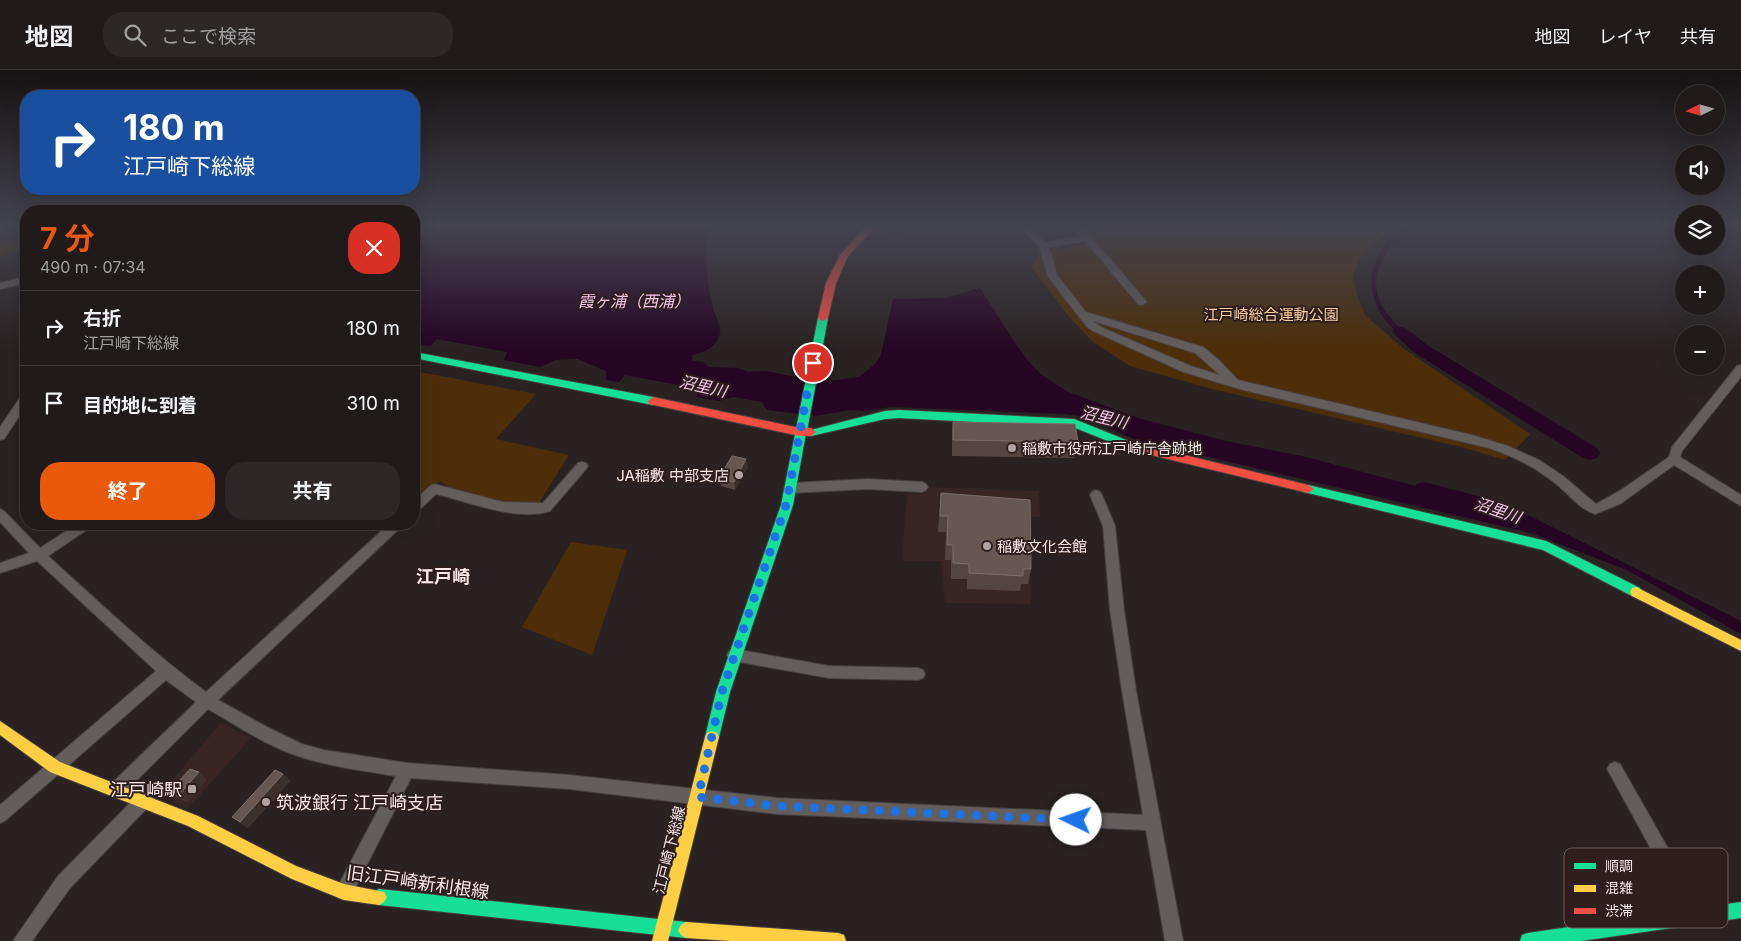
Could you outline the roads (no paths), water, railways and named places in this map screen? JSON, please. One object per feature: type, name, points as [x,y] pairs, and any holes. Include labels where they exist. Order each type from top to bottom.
[{"type":"street","name":"江戸崎下総線","points":[[660,941],[698,797],[722,692],[781,523],[791,488],[812,366],[825,305],[837,268]]},
{"type":"street","points":[[1050,268],[1052,275],[1082,314],[1097,329],[1187,369],[1234,383],[1472,439],[1505,449],[1552,474],[1584,503],[1595,509],[1607,506],[1659,467],[1674,459],[1676,450],[1741,369]]},
{"type":"street","points":[[1112,268],[1142,302]]},
{"type":"street","points":[[0,286],[20,281]]},
{"type":"street","points":[[1082,314],[1199,350],[1214,362],[1234,383]]},
{"type":"street","points":[[420,357],[810,432],[885,415],[899,414],[1074,423],[1134,447],[1546,546],[1741,646]]},
{"type":"street","points":[[0,436],[20,407]]},
{"type":"street","points":[[1674,459],[1741,501]]},
{"type":"street","points":[[420,502],[434,489],[460,494],[493,505],[525,511],[546,508],[582,466]]},
{"type":"street","points":[[791,488],[868,484],[922,487]]},
{"type":"street","points":[[1096,496],[1109,526],[1117,610],[1129,691],[1174,941]]},
{"type":"street","points":[[0,514],[39,555],[132,642],[166,671],[207,701],[300,750],[324,757],[407,770],[551,780],[777,806],[1154,823]]},
{"type":"street","points":[[0,568],[39,555],[78,530]]},
{"type":"street","points":[[116,790],[207,701],[391,530]]},
{"type":"street","points":[[734,655],[829,672],[918,674]]},
{"type":"street","points":[[0,815],[166,671]]},
{"type":"street","name":"旧江戸崎新利根線","points":[[0,727],[56,767],[217,832],[292,872],[344,892],[413,902],[664,928],[838,941]]},
{"type":"street","points":[[1614,769],[1659,848]]},
{"type":"street","points":[[344,892],[407,770]]},
{"type":"street","points":[[22,941],[64,882],[143,801]]},
{"type":"street","points":[[1728,912],[1741,910]]},
{"type":"street","points":[[1528,941],[1616,928]]},
{"type":"water","name":"霞ヶ浦（西浦）","points":[[420,268],[707,268],[711,298],[720,333],[716,342],[710,348],[692,355],[692,361],[703,362],[709,367],[738,368],[748,372],[766,371],[820,382],[859,377],[874,365],[881,355],[893,299],[945,298],[980,288],[1028,361],[1042,375],[1066,391],[1138,418],[1226,441],[1302,456],[1530,516],[1741,621],[1741,634],[1627,570],[1531,533],[1136,440],[1084,417],[1065,414],[891,407],[865,411],[850,410],[816,416],[767,410],[762,402],[733,397],[719,401],[696,397],[699,389],[625,375],[619,382],[606,380],[606,371],[577,359],[556,360],[540,367],[504,360],[507,352],[437,339],[430,346],[420,344]]},
{"type":"water","points":[[1374,268],[1379,268],[1376,277],[1377,291],[1381,304],[1399,327],[1423,348],[1418,349],[1397,333],[1383,317],[1374,297],[1372,276]]},
{"type":"waterway","points":[[1400,332],[1421,349],[1590,453]]},
{"type":"waterway","name":"沼里川","points":[[1424,489],[1490,506]]},
{"type":"place","name":"稲敷市役所江戸崎庁舎跡地","points":[[1012,448]]},
{"type":"place","name":"JA稲敷 中部支店","points":[[739,475]]},
{"type":"place","name":"稲敷文化会館","points":[[987,546]]},
{"type":"place","name":"江戸崎駅","points":[[192,789]]},
{"type":"place","name":"筑波銀行 江戸崎支店","points":[[266,802]]},
{"type":"district","name":"江戸崎","points":[[443,576]]},
{"type":"park label","name":"江戸崎総合運動公園","points":[[1271,314]]}]
